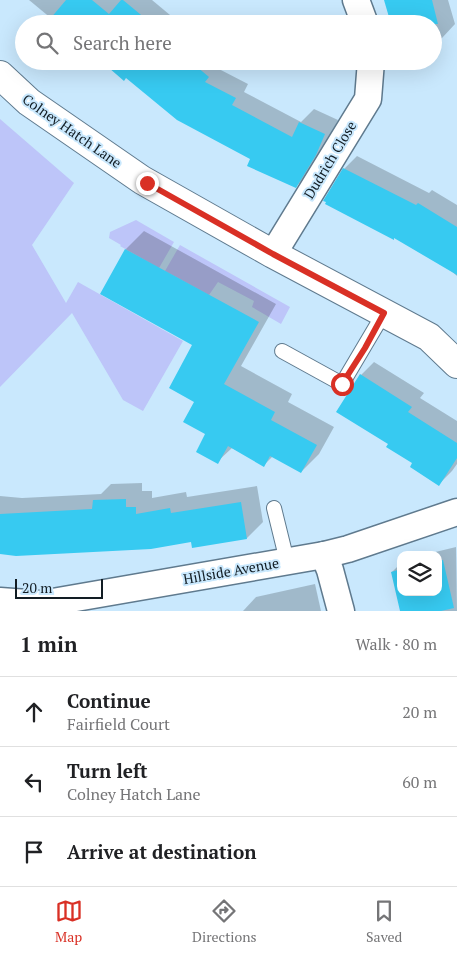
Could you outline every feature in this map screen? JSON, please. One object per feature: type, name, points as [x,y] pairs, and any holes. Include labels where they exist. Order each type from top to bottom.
[{"type":"main road","name":"Colney Hatch Lane","points":[[0,75],[29,102],[142,180],[273,254],[429,337],[457,364]]},
{"type":"street","points":[[356,0],[362,15]]},
{"type":"street","name":"Dudrich Close","points":[[273,254],[368,99],[371,70]]},
{"type":"street","name":"Hillside Avenue","points":[[0,600],[41,607],[324,555],[348,549],[457,512]]},
{"type":"street","points":[[324,555],[341,611]]},
{"type":"lane","points":[[282,351],[342,384],[384,313]]},
{"type":"lane","points":[[274,508],[287,561]]},
{"type":"shaded area","points":[[0,119],[74,183],[32,245],[66,303],[78,282],[183,341],[143,411],[123,400],[72,313],[0,387]]},
{"type":"shaded area","points":[[136,220],[174,242],[159,268],[109,238],[110,232]]},
{"type":"shaded area","points":[[180,245],[290,307],[281,324],[252,307],[254,301],[218,282],[209,295],[165,271]]},
{"type":"building","points":[[66,0],[92,0],[109,14],[123,0],[141,15],[53,15]]},
{"type":"building","points":[[384,0],[432,0],[436,15],[388,15]]},
{"type":"building","points":[[111,70],[201,70],[209,77],[205,82],[236,98],[232,105],[292,137],[299,122],[325,134],[316,155],[296,188],[247,166],[250,159],[177,120],[126,78],[124,81]]},
{"type":"building","points":[[343,168],[416,205],[418,203],[457,227],[457,275],[394,238],[394,240],[325,204],[326,202],[323,201]]},
{"type":"building","points":[[125,249],[259,322],[224,384],[275,412],[271,420],[317,445],[301,473],[270,456],[264,467],[228,446],[218,464],[196,452],[205,434],[183,422],[194,402],[169,388],[192,345],[100,294]]},
{"type":"building","points":[[360,374],[412,407],[408,412],[457,443],[457,458],[439,486],[410,467],[412,463],[386,447],[388,444],[336,412]]},
{"type":"building","points":[[126,499],[126,507],[136,507],[136,514],[170,508],[171,513],[241,502],[247,539],[192,548],[191,542],[151,549],[16,556],[0,554],[0,514],[92,509],[93,500]]},
{"type":"building","points":[[442,560],[454,608],[441,611],[400,611],[391,572],[397,570],[397,596],[442,596]]},
{"type":"route","points":[[147,183],[273,254],[384,313],[342,384]]}]
